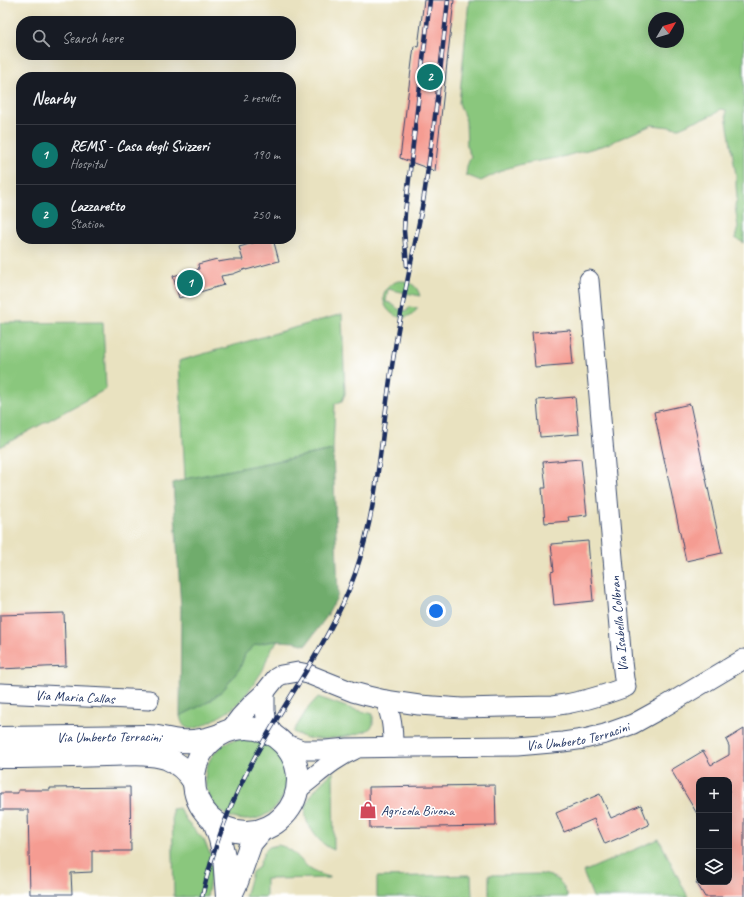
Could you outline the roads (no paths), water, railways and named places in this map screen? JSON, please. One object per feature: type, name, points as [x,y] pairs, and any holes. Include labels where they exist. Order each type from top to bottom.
[{"type":"main road","points":[[240,728],[263,730],[278,739],[291,753],[296,764],[298,777],[298,789],[294,802],[283,817],[262,830],[240,832],[226,828],[205,812],[198,801],[194,782],[196,767],[201,754],[210,742],[224,733],[240,728]]},
{"type":"main road","name":"Via Umberto Terracini","points":[[0,738],[155,736],[186,742],[203,740],[224,733]]},
{"type":"main road","name":"Via Umberto Terracini","points":[[0,757],[153,755],[166,758],[176,763],[187,772],[194,782]]},
{"type":"main road","points":[[214,820],[224,856],[227,897]]},
{"type":"main road","points":[[230,897],[251,843],[262,830]]},
{"type":"street","name":"Via Isabella Colbran","points":[[224,733],[265,692],[276,678],[281,675],[298,672],[308,674],[353,692],[385,700],[419,705],[462,708],[552,706],[595,698],[626,687],[622,662],[589,280]]},
{"type":"street","name":"Via Umberto Terracini","points":[[278,739],[302,750],[517,746],[584,739],[605,734],[633,724],[744,660]]},
{"type":"street","points":[[265,692],[265,711],[267,723],[278,739]]},
{"type":"street","name":"Via Maria Callas","points":[[0,693],[149,700]]},
{"type":"street","points":[[385,700],[393,729],[393,748]]},
{"type":"street","name":"Via Umberto Terracini","points":[[298,789],[333,761],[359,748]]},
{"type":"railway","points":[[407,266],[404,231],[405,213],[430,0]]},
{"type":"railway","points":[[202,897],[219,837],[234,799],[262,744],[336,618],[355,574],[363,548],[374,495],[396,340],[425,190],[448,0]]},
{"type":"place","name":"Lazzaretto","points":[[430,77]]},
{"type":"place","name":"REMS - Casa degli Svizzeri","points":[[190,283]]},
{"type":"place","name":"Agricola Bivona","points":[[368,810]]}]
